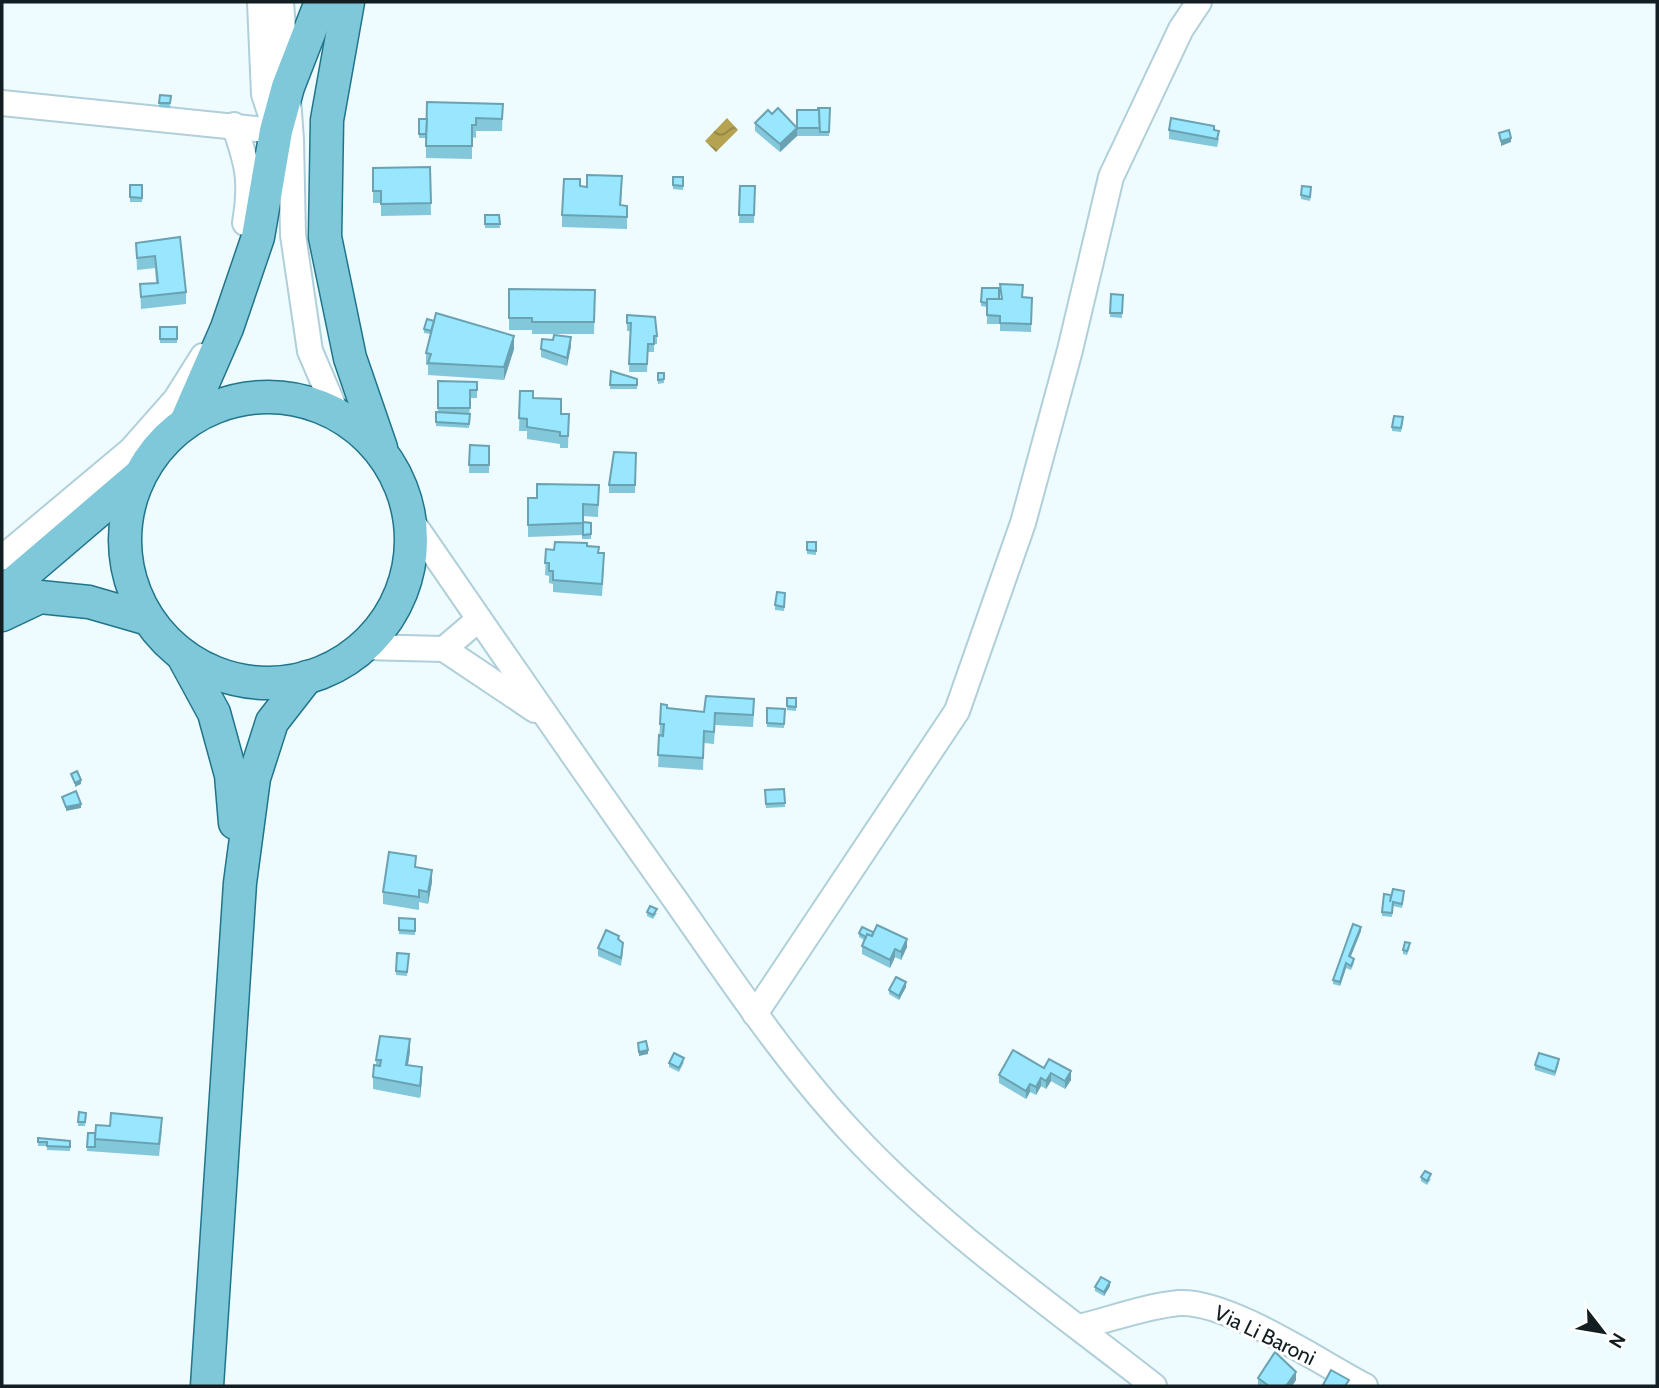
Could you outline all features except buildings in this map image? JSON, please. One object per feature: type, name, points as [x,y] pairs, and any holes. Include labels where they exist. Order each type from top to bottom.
[{"type":"main road","points":[[186,422],[227,328],[258,237],[276,131],[288,86],[321,2]]},
{"type":"main road","points":[[183,656],[222,676],[264,683],[307,677],[337,665],[362,647],[392,610],[408,565],[409,517],[400,485],[384,456],[350,358],[325,237],[327,120],[348,2]]},
{"type":"main road","points":[[2,593],[139,476],[159,446],[186,422],[222,404],[260,396],[300,400],[337,414],[363,432],[384,456]]},
{"type":"main road","points":[[139,476],[125,524],[128,574],[148,619],[183,656],[214,713],[231,775],[240,883]]},
{"type":"main road","points":[[2,615],[40,597],[89,602],[148,619]]},
{"type":"main road","points":[[207,1386],[240,883],[254,778],[272,722],[307,677]]},
{"type":"street","points":[[2,103],[276,131],[264,94],[260,2]]},
{"type":"street","points":[[281,2],[288,86],[293,235],[310,351],[337,414]]},
{"type":"street","points":[[755,1014],[957,711],[1023,523],[1070,350],[1111,177],[1181,29],[1199,2]]},
{"type":"street","points":[[2,558],[131,450],[176,399],[207,349],[227,328],[228,296],[237,268],[250,190],[247,161],[234,125]]},
{"type":"street","points":[[409,517],[545,717],[755,1014],[851,1133],[894,1176],[1154,1386]]},
{"type":"street","points":[[444,649],[479,619]]},
{"type":"street","points":[[362,647],[444,649],[545,717]]},
{"type":"street","name":"Via Li Baroni","points":[[1079,1327],[1158,1307],[1180,1303],[1201,1304],[1228,1312],[1365,1386]]},
{"type":"water","points":[[727,118],[738,130],[716,152],[705,141]]}]
